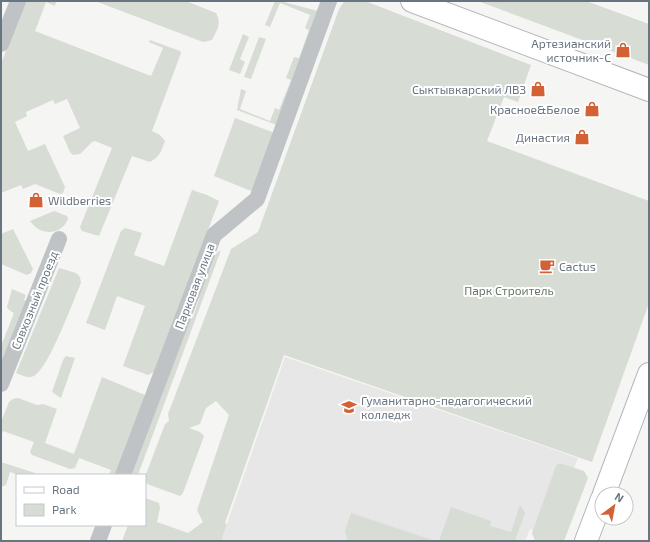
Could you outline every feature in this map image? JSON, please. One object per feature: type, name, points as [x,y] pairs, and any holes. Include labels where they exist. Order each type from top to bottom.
[{"type":"street","points":[[1,44],[18,1]]},
{"type":"street","name":"Парковая улица","points":[[123,474],[214,235],[258,199],[329,1]]},
{"type":"street","points":[[412,1],[649,90]]},
{"type":"street","name":"Совхозный проезд","points":[[1,384],[59,239]]},
{"type":"street","points":[[607,486],[649,374]]},
{"type":"street","points":[[586,541],[594,520]]},
{"type":"street","points":[[98,541],[104,526]]},
{"type":"shaded area","name":"Гуманитарно-педагогический колледж","points":[[285,357],[578,458],[549,535],[530,529],[525,541],[221,541]]},
{"type":"green space","points":[[25,1],[56,2],[55,6],[46,2],[35,31],[151,76],[163,48],[149,42],[150,40],[180,51],[181,53],[152,131],[160,135],[165,141],[161,151],[156,158],[150,162],[132,156],[99,236],[82,231],[80,227],[112,148],[95,141],[92,142],[80,154],[73,155],[70,152],[63,136],[80,128],[67,99],[55,104],[53,100],[26,112],[27,116],[15,122],[28,151],[45,144],[65,187],[63,193],[60,194],[35,184],[23,189],[21,185],[1,193],[1,64]]},
{"type":"green space","points":[[95,1],[186,1],[216,13],[219,24],[212,40],[203,42]]},
{"type":"green space","points":[[275,1],[318,11],[277,125],[237,110],[241,89],[246,91],[240,109],[270,121],[275,108],[279,110],[291,80],[286,78],[294,57],[299,58],[309,30],[305,28],[310,15],[280,3],[270,27],[265,25]]},
{"type":"green space","name":"Парк Строитель","points":[[346,1],[365,1],[531,65],[518,102],[504,97],[487,141],[649,201],[649,303],[592,462],[284,355],[225,523],[227,524],[221,541],[122,541],[128,526],[146,526],[146,498],[159,503],[160,508],[157,522],[188,533],[203,522],[197,510],[229,415],[216,401],[206,408],[200,424],[189,428],[200,432],[204,436],[183,493],[180,496],[147,484],[146,474],[165,424],[169,421],[168,414],[231,249],[258,232],[339,9]]},
{"type":"green space","points":[[478,1],[586,1],[649,24],[649,65]]},
{"type":"green space","points":[[243,34],[249,37],[240,59],[245,62],[240,74],[229,70]]},
{"type":"green space","points":[[259,37],[266,39],[251,79],[244,77]]},
{"type":"green space","points":[[235,118],[275,133],[255,189],[251,191],[214,176]]},
{"type":"green space","points":[[192,190],[219,201],[154,372],[148,375],[123,366],[145,306],[117,296],[105,330],[86,323],[121,231],[125,228],[142,233],[134,255],[164,266]]},
{"type":"green space","points":[[54,211],[67,216],[68,219],[61,229],[50,232],[45,231],[34,226],[30,221]]},
{"type":"green space","points":[[13,229],[33,269],[31,273],[27,275],[1,264],[1,234]]},
{"type":"green space","points":[[221,250],[138,474],[131,474],[190,315],[193,317],[199,299],[196,298],[213,256]]},
{"type":"green space","points":[[59,268],[76,273],[80,277],[81,283],[47,361],[34,376],[22,376],[16,373]]},
{"type":"green space","points":[[12,289],[26,295],[24,300],[29,302],[1,372],[1,346],[14,313],[7,307]]},
{"type":"green space","points":[[66,356],[75,358],[61,398],[52,392],[63,360]]},
{"type":"green space","points":[[102,377],[145,395],[116,474],[109,474],[111,470],[79,458],[75,468],[70,469],[32,455],[30,452],[34,442],[3,431],[1,435],[1,422],[9,402],[18,398],[37,405],[43,404],[57,409],[45,443],[74,454]]},
{"type":"green space","points":[[1,462],[38,474],[16,474],[10,472],[6,485],[1,487]]},
{"type":"green space","points":[[558,464],[584,471],[588,478],[564,541],[535,541],[532,533]]},
{"type":"green space","points":[[520,505],[525,513],[515,541],[439,541],[451,507],[491,521],[490,526],[511,532]]},
{"type":"green space","points":[[351,513],[435,541],[348,541],[345,531]]},
{"type":"place","name":"Артезианский источник-С","points":[[623,50]]},
{"type":"place","name":"Сыктывкарский ЛВЗ","points":[[538,89]]},
{"type":"place","name":"Красное&Белое","points":[[592,109]]},
{"type":"place","name":"Династия","points":[[582,137]]},
{"type":"place","name":"Wildberries","points":[[36,200]]},
{"type":"place","name":"Cactus","points":[[547,266]]},
{"type":"place","name":"Гуманитарно-педагогический колледж","points":[[349,407]]}]
